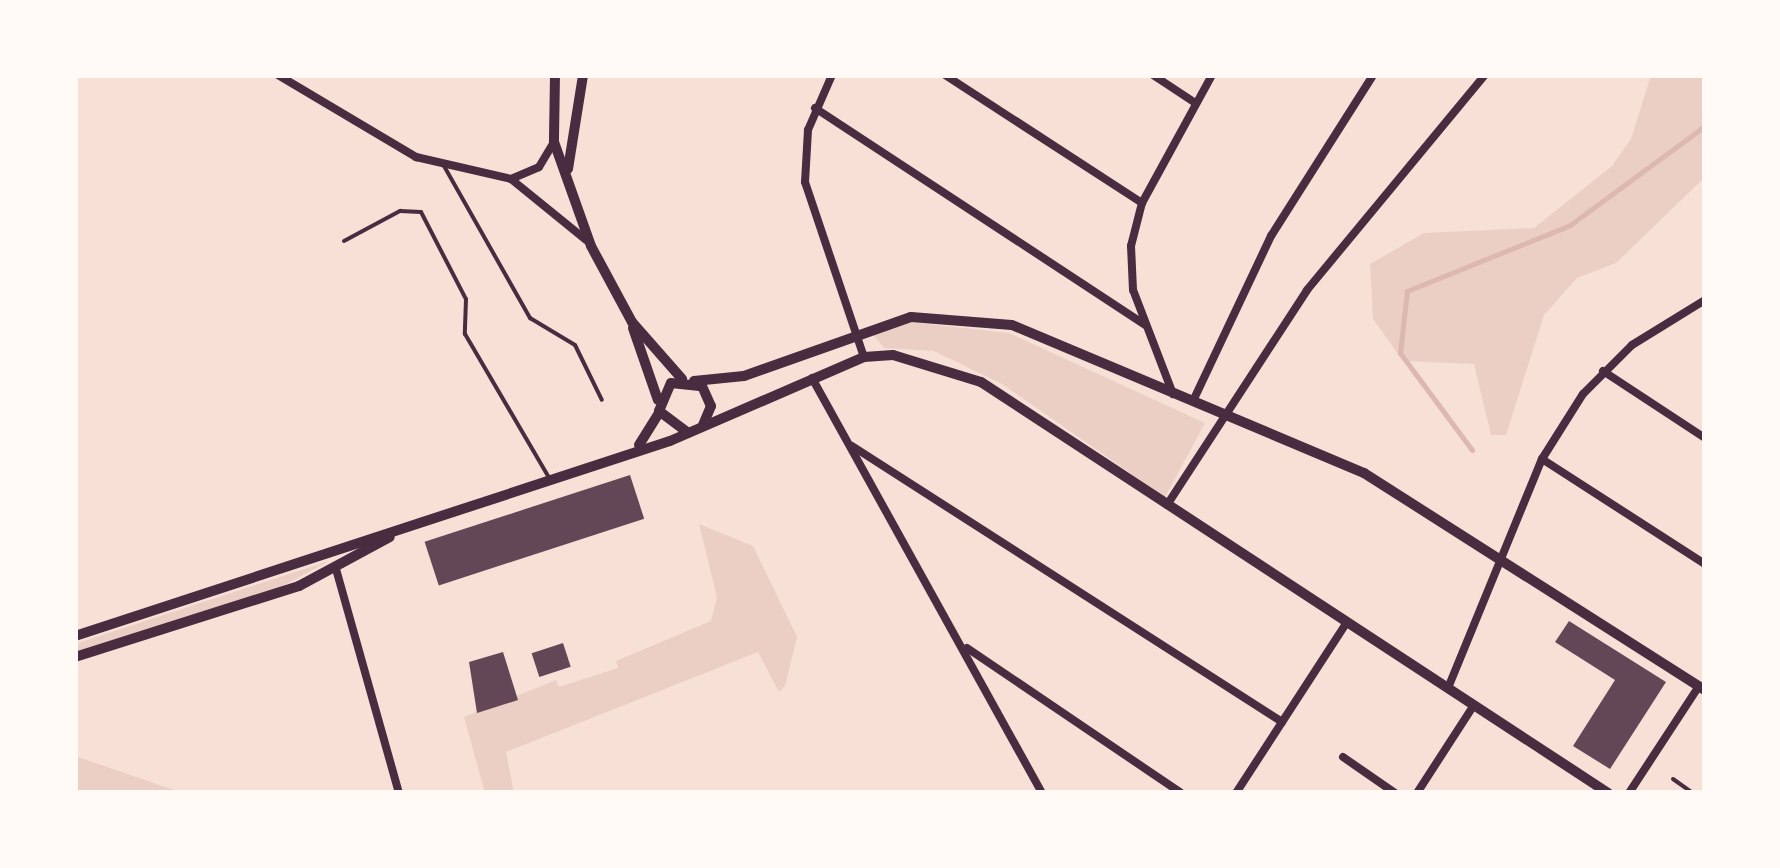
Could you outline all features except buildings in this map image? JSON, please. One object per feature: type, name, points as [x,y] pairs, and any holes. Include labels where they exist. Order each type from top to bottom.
[{"type":"street","points":[[278,75],[444,166],[510,179],[562,212],[591,246]]},
{"type":"street","points":[[555,75],[554,142],[591,246],[632,322],[658,406],[671,429],[690,431]]},
{"type":"street","points":[[832,75],[815,108],[805,182],[864,329],[864,356]]},
{"type":"street","points":[[945,75],[1142,203]]},
{"type":"street","points":[[1154,75],[1194,102]]},
{"type":"street","points":[[1173,394],[1144,324],[1131,246],[1142,203],[1212,75]]},
{"type":"street","points":[[1193,401],[1271,236],[1373,75]]},
{"type":"street","points":[[1167,505],[1307,290],[1485,75]]},
{"type":"street","points":[[568,175],[584,79]]},
{"type":"street","points":[[815,108],[1144,324]]},
{"type":"street","points":[[510,179],[539,166],[554,142]]},
{"type":"street","points":[[1448,688],[1542,459],[1603,371],[1705,300]]},
{"type":"street","points":[[1694,307],[1705,314]]},
{"type":"street","points":[[638,445],[658,406],[688,380],[744,376],[864,329],[977,316],[1364,472],[1702,688],[1629,793]]},
{"type":"street","points":[[632,322],[711,406],[702,426]]},
{"type":"street","points":[[75,636],[427,520],[638,445],[690,431],[864,356],[954,368],[1608,793]]},
{"type":"street","points":[[1603,371],[1705,438]]},
{"type":"street","points":[[812,378],[1042,793]]},
{"type":"street","points":[[852,446],[1282,722]]},
{"type":"street","points":[[1542,459],[1705,564]]},
{"type":"street","points":[[75,657],[336,569],[427,520]]},
{"type":"street","points":[[336,569],[399,793]]},
{"type":"street","points":[[1236,793],[1347,622]]},
{"type":"street","points":[[963,646],[1182,793]]},
{"type":"street","points":[[1417,793],[1474,705]]},
{"type":"street","points":[[1342,757],[1395,793]]},
{"type":"lane","points":[[444,166],[530,318],[575,345],[602,400]]},
{"type":"lane","points":[[344,241],[400,212],[421,212],[466,299],[465,334],[548,476]]},
{"type":"lane","points":[[1673,779],[1693,793]]},
{"type":"shaded area","points":[[1651,75],[1705,75],[1705,177],[1616,263],[1577,278],[1544,315],[1506,435],[1491,435],[1474,364],[1403,361],[1373,319],[1370,264],[1424,233],[1534,228],[1612,166],[1631,139]]},
{"type":"shaded area","points":[[910,322],[1009,333],[1205,423],[1165,497],[1002,384],[934,351],[884,348],[870,331]]},
{"type":"shaded area","points":[[699,524],[753,546],[797,637],[785,686],[779,692],[758,652],[506,752],[514,793],[485,793],[464,717],[556,680],[559,687],[618,668],[616,661],[711,621],[717,597]]},
{"type":"shaded area","points":[[329,561],[279,588],[75,652],[75,644]]},
{"type":"shaded area","points":[[75,756],[183,793],[75,793]]},
{"type":"waterway","points":[[1472,450],[1400,353],[1407,291],[1570,225],[1705,126]]}]
